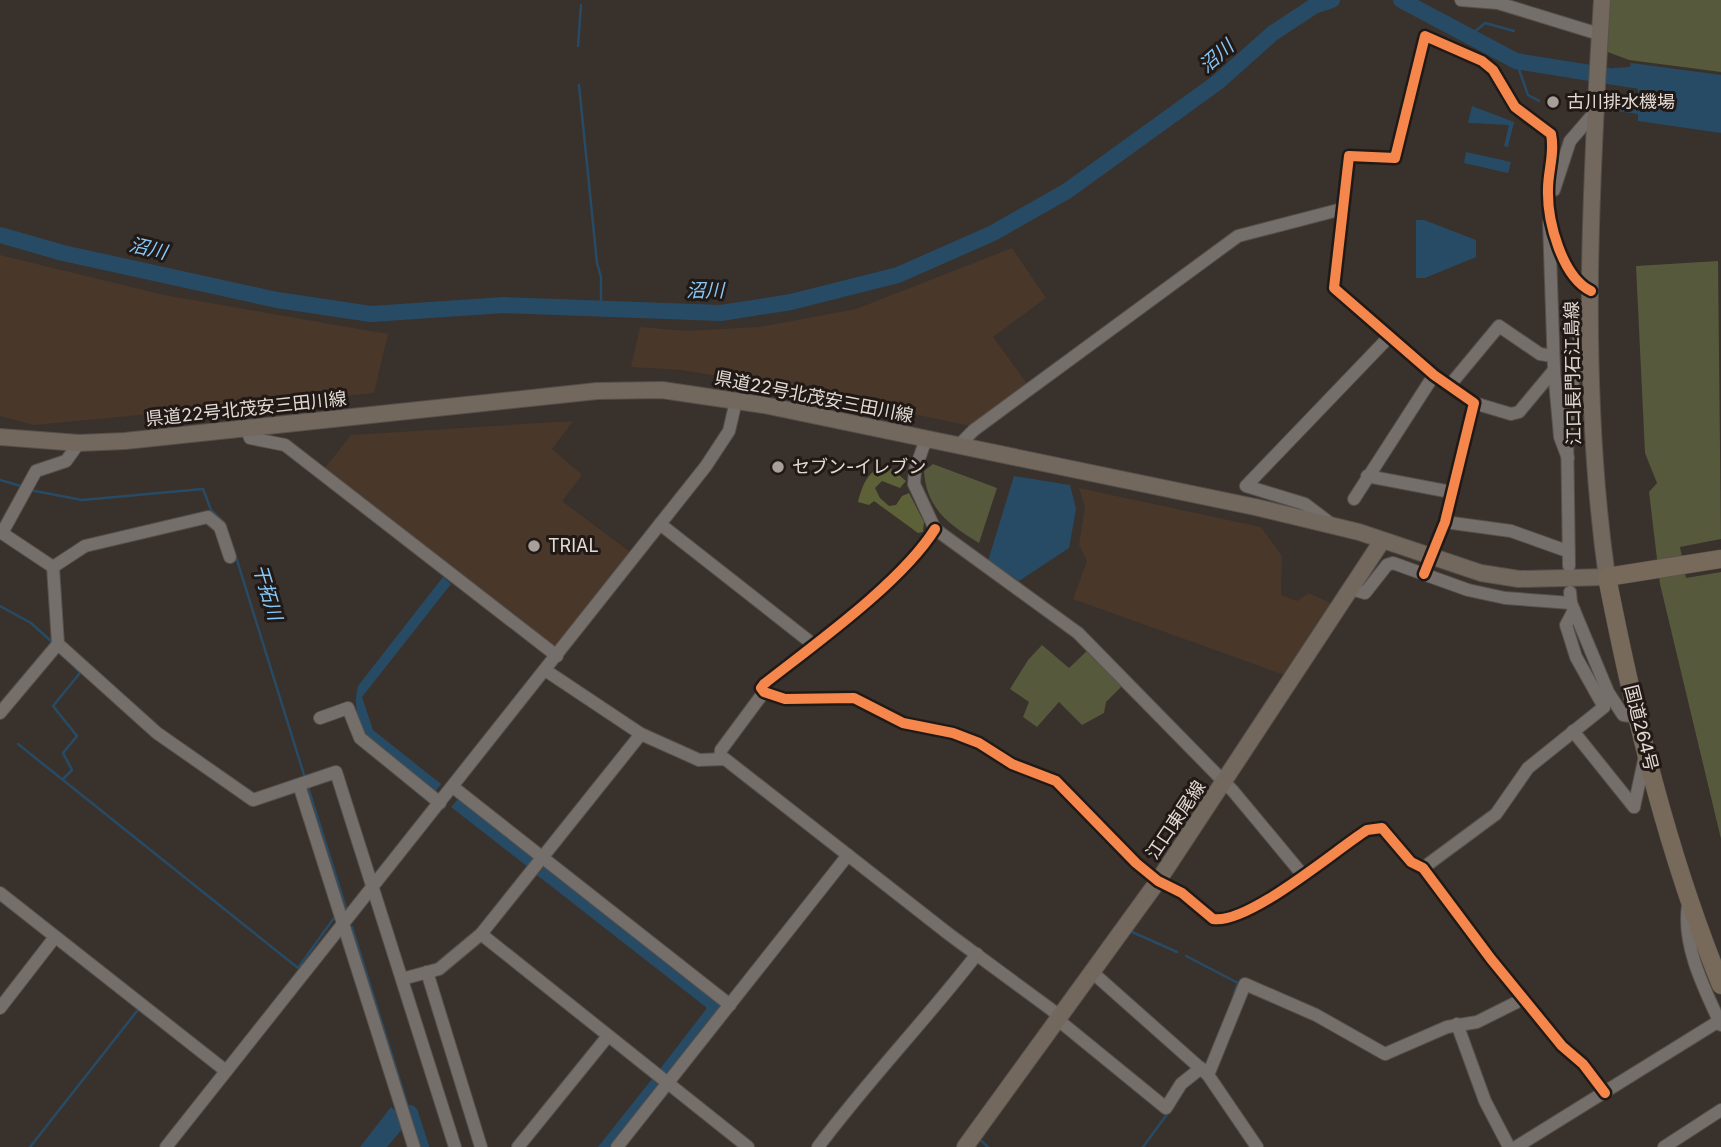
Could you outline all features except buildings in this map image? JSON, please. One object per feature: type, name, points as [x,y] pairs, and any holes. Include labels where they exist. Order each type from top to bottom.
[{"type":"highway","points":[[1607,577],[1721,559]]},
{"type":"highway","name":"国道264号","points":[[1607,577],[1637,717],[1688,902],[1721,985]]},
{"type":"main road","name":"江口長門石江島線","points":[[1602,0],[1595,112],[1591,321],[1595,493],[1607,577]]},
{"type":"main road","name":"県道22号北茂安三田川線","points":[[0,437],[79,443],[597,391],[662,390],[736,401],[959,445],[1333,526],[1481,573],[1519,579],[1607,577]]},
{"type":"main road","name":"江口東尾線","points":[[965,1147],[1158,881],[1382,541]]},
{"type":"street","points":[[1461,0],[1498,3],[1600,34]]},
{"type":"street","points":[[1554,370],[1519,411],[1511,414],[1474,403],[1434,375],[1334,288],[1349,156],[1395,158],[1425,36],[1482,61],[1493,70],[1515,107],[1551,134],[1553,144],[1547,191],[1551,213],[1565,267],[1579,286],[1591,291]]},
{"type":"street","points":[[1568,458],[1560,437],[1554,370],[1548,228],[1555,185],[1570,141],[1595,112]]},
{"type":"street","points":[[959,445],[974,430],[1238,236],[1342,209]]},
{"type":"street","points":[[1569,566],[1569,395],[1580,361],[1579,336],[1591,321]]},
{"type":"street","points":[[1450,385],[1499,326],[1540,354],[1553,356]]},
{"type":"street","points":[[1333,526],[1305,504],[1246,486],[1389,337]]},
{"type":"street","points":[[1354,499],[1434,375]]},
{"type":"street","points":[[166,1147],[660,524],[729,431],[736,401]]},
{"type":"street","points":[[1435,547],[1445,522],[1474,403]]},
{"type":"street","points":[[246,428],[250,438],[272,440],[294,452],[557,656]]},
{"type":"street","points":[[926,439],[915,470],[914,484],[935,529],[1078,634],[1272,835],[1303,874]]},
{"type":"street","points":[[53,567],[1,535],[36,471],[65,461],[79,443]]},
{"type":"street","points":[[1367,475],[1451,492]]},
{"type":"street","points":[[53,567],[85,546],[208,517],[220,527],[230,557]]},
{"type":"street","points":[[1445,522],[1511,531],[1567,551]]},
{"type":"street","points":[[660,524],[814,645]]},
{"type":"street","points":[[935,529],[902,568],[814,645],[764,684],[761,688],[764,692],[785,699],[854,698],[903,723],[953,733],[979,743],[1012,764],[1056,781],[1069,790],[1136,863],[1158,881],[1182,892],[1213,919],[1221,921],[1242,913],[1367,830],[1376,827],[1387,832],[1411,862],[1423,869],[1523,999],[1562,1046],[1583,1064],[1605,1093]]},
{"type":"street","points":[[1351,590],[1365,593],[1389,563],[1425,570],[1468,590],[1505,598],[1572,601]]},
{"type":"street","points":[[0,713],[58,645],[53,567]]},
{"type":"street","points":[[1572,601],[1608,692],[1623,715],[1637,717]]},
{"type":"street","points":[[1423,869],[1496,814],[1528,768],[1604,707],[1576,657],[1566,625],[1572,601]]},
{"type":"street","points":[[58,645],[157,733],[253,800],[336,772],[455,1147]]},
{"type":"street","points":[[545,670],[641,734],[699,760],[725,759],[1059,1018],[1166,1108],[1181,1084],[1204,1072],[1245,984],[1315,1015],[1385,1054],[1457,1024],[1478,1022],[1523,999]]},
{"type":"street","points":[[720,758],[721,750],[764,692]]},
{"type":"street","points":[[320,718],[348,708],[360,738],[440,803]]},
{"type":"street","points":[[1573,731],[1634,807],[1646,751]]},
{"type":"street","points":[[402,979],[439,969],[481,934],[641,734]]},
{"type":"street","points":[[304,783],[343,923],[414,1147]]},
{"type":"street","points":[[453,787],[730,1005]]},
{"type":"street","points":[[617,1147],[848,855]]},
{"type":"street","points":[[0,893],[226,1071]]},
{"type":"street","points":[[1516,1147],[1720,1023],[1698,972],[1687,916],[1688,902]]},
{"type":"street","points":[[481,934],[748,1147]]},
{"type":"street","points":[[0,1008],[55,937]]},
{"type":"street","points":[[818,1147],[873,1078],[928,1017],[977,954]]},
{"type":"street","points":[[427,972],[481,1147]]},
{"type":"street","points":[[1092,972],[1204,1072],[1257,1147]]},
{"type":"street","points":[[1457,1024],[1485,1101],[1509,1147]]},
{"type":"street","points":[[518,1147],[608,1036]]},
{"type":"street","points":[[1664,1147],[1721,1110]]},
{"type":"shaded area","points":[[1012,248],[1046,298],[993,337],[1028,385],[970,426],[792,388],[681,370],[631,367],[640,327],[687,331],[759,327],[856,309]]},
{"type":"shaded area","points":[[0,255],[164,295],[388,334],[374,393],[34,425],[0,416]]},
{"type":"shaded area","points":[[573,421],[552,449],[582,475],[562,501],[630,552],[554,648],[324,469],[351,435]]},
{"type":"shaded area","points":[[1079,488],[1261,527],[1282,556],[1281,595],[1297,601],[1309,593],[1335,605],[1287,676],[1073,599],[1087,561],[1079,545],[1085,507]]},
{"type":"green space","points":[[1608,0],[1721,0],[1721,72],[1629,60],[1605,51]]},
{"type":"green space","points":[[1718,261],[1721,539],[1680,547],[1686,578],[1721,572],[1721,839],[1660,584],[1649,492],[1657,483],[1645,453],[1636,266]]},
{"type":"green space","points":[[933,464],[997,488],[979,543],[949,522],[934,505],[924,471]]},
{"type":"green space","points":[[887,465],[906,481],[900,488],[882,481],[875,488],[880,498],[889,506],[896,505],[902,496],[909,493],[924,522],[923,532],[918,533],[874,501],[869,505],[858,502],[864,484],[871,474]]},
{"type":"green space","points":[[1042,645],[1069,668],[1089,649],[1123,685],[1106,702],[1104,713],[1082,725],[1059,702],[1037,727],[1023,717],[1029,702],[1010,689],[1028,660]]},
{"type":"water","points":[[1631,63],[1721,75],[1721,133],[1638,121],[1638,114],[1616,111],[1617,107],[1638,105],[1638,89],[1613,81],[1614,68],[1630,67]]},
{"type":"water","points":[[1472,106],[1514,122],[1508,147],[1504,146],[1509,125],[1468,123]]},
{"type":"water","points":[[1466,152],[1511,162],[1508,173],[1464,163]]},
{"type":"water","points":[[1416,220],[1424,220],[1476,240],[1476,257],[1425,278],[1416,278]]},
{"type":"water","points":[[1014,476],[1070,485],[1076,509],[1069,548],[1019,581],[988,561]]},
{"type":"water","points":[[443,577],[451,584],[362,697],[373,730],[441,784],[435,792],[378,748],[359,721],[356,705],[358,686]]},
{"type":"water","points":[[458,799],[534,859],[528,867],[451,807]]},
{"type":"water","points":[[544,867],[722,1007],[668,1075],[660,1069],[707,1008],[537,875]]},
{"type":"water","points":[[652,1079],[660,1086],[612,1147],[598,1147]]},
{"type":"water","points":[[391,1107],[398,1113],[403,1128],[387,1147],[360,1147]]},
{"type":"waterway","name":"沼川","points":[[1312,0],[1314,6]]},
{"type":"waterway","name":"沼川","points":[[0,235],[63,253],[277,300],[371,314],[504,305],[721,313],[791,302],[898,275],[993,233],[1067,191],[1218,82],[1273,33],[1314,6],[1332,0]]},
{"type":"waterway","name":"沼川","points":[[1401,0],[1516,61],[1634,80]]},
{"type":"waterway","points":[[578,46],[581,5]]},
{"type":"waterway","points":[[1471,35],[1485,23],[1514,31]]},
{"type":"waterway","points":[[1516,61],[1528,95],[1539,101]]},
{"type":"waterway","points":[[579,85],[597,263],[601,277],[601,310]]},
{"type":"waterway","name":"干拓川","points":[[0,480],[24,487]]},
{"type":"waterway","name":"干拓川","points":[[30,490],[82,500],[203,489],[211,510],[225,524]]},
{"type":"waterway","name":"干拓川","points":[[236,557],[305,778]]},
{"type":"waterway","points":[[0,606],[31,623],[52,642]]},
{"type":"waterway","points":[[63,779],[72,770],[63,753],[77,736],[53,706],[80,673],[73,665]]},
{"type":"waterway","points":[[18,744],[298,968],[334,918]]},
{"type":"waterway","name":"干拓川","points":[[308,787],[346,908]]},
{"type":"waterway","name":"干拓川","points":[[352,927],[410,1113]]},
{"type":"waterway","points":[[1132,932],[1177,952]]},
{"type":"waterway","points":[[1186,956],[1238,983],[1234,994]]},
{"type":"waterway","points":[[30,1147],[137,1011]]},
{"type":"waterway","name":"干拓川","points":[[410,1113],[421,1147]]},
{"type":"waterway","points":[[1143,1147],[1168,1113]]},
{"type":"waterway","points":[[979,1139],[988,1147]]},
{"type":"cycle path","points":[[1424,574],[1445,522],[1474,403],[1434,375],[1334,288],[1349,156],[1395,158],[1425,36],[1482,61],[1493,70],[1515,107],[1551,134],[1548,202],[1554,232],[1558,247],[1572,274],[1591,291]]},
{"type":"cycle path","points":[[935,529],[902,570],[880,591],[764,684],[761,688],[764,692],[785,699],[854,698],[903,723],[953,733],[979,743],[1012,764],[1056,781],[1136,863],[1158,881],[1182,893],[1213,919],[1228,918],[1247,911],[1291,885],[1367,830],[1382,828],[1411,862],[1423,868],[1491,959],[1562,1046],[1583,1064],[1605,1093]]},
{"type":"place","name":"古川排水機場","points":[[1553,102]]},
{"type":"place","name":"セブン-イレブン","points":[[778,467]]},
{"type":"place","name":"TRIAL","points":[[534,546]]}]
